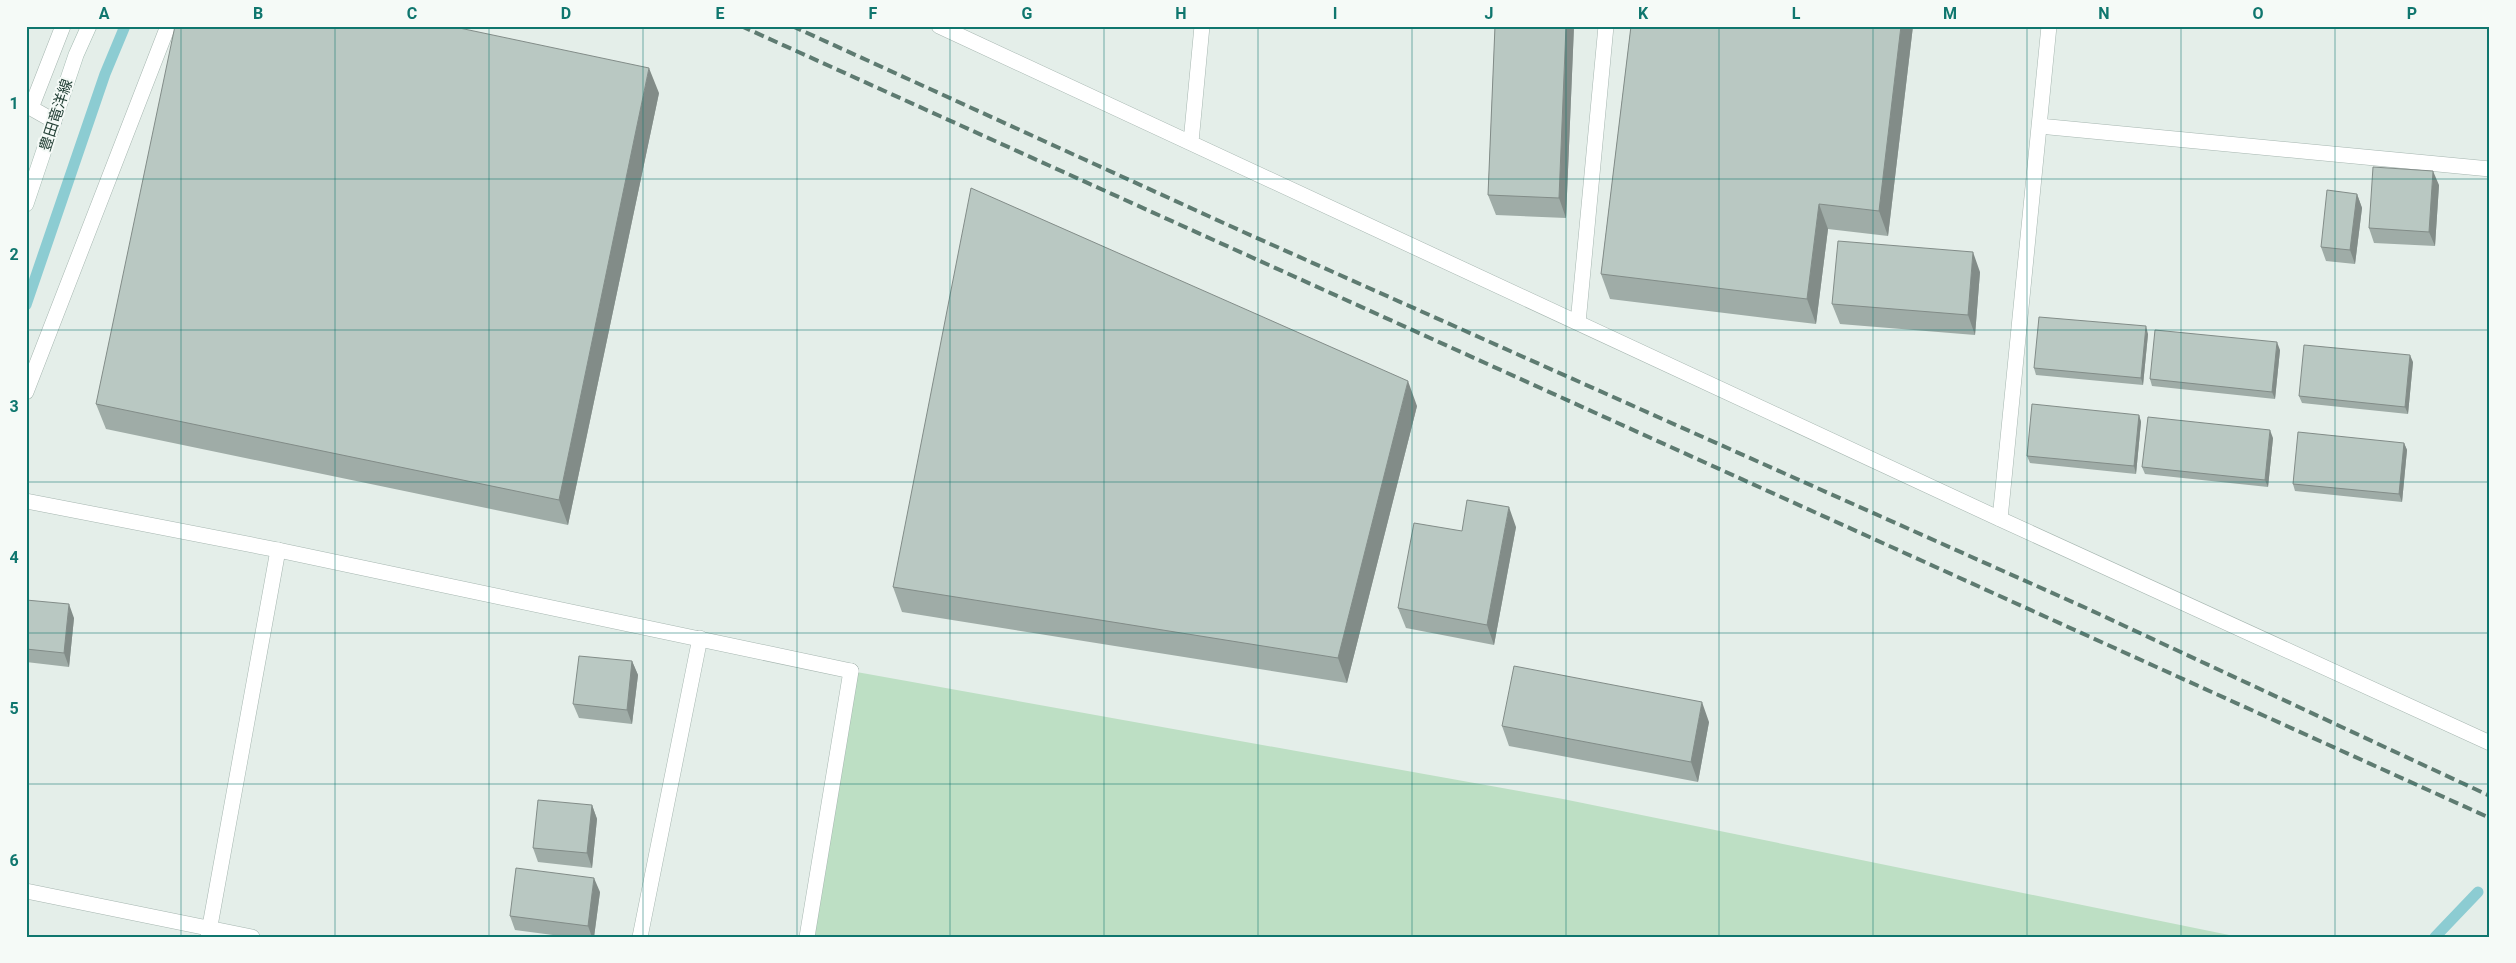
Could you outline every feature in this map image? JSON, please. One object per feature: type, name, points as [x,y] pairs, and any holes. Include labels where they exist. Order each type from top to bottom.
[{"type":"street","points":[[54,121],[31,108],[63,26]]},
{"type":"street","name":"豊田竜洋線","points":[[26,204],[76,55],[89,26]]},
{"type":"street","points":[[26,392],[168,26]]},
{"type":"street","points":[[939,26],[2000,519],[2490,744]]},
{"type":"street","points":[[1192,142],[1202,26]]},
{"type":"street","points":[[1578,323],[1606,26]]},
{"type":"street","points":[[2000,519],[2049,26]]},
{"type":"street","points":[[2039,126],[2490,169]]},
{"type":"street","points":[[26,501],[278,550],[851,671],[807,937]]},
{"type":"street","points":[[209,933],[278,550]]},
{"type":"street","points":[[640,937],[700,638]]},
{"type":"street","points":[[26,891],[209,933],[252,937]]},
{"type":"green space","points":[[851,671],[1563,799],[2239,937],[807,937]]},
{"type":"building","points":[[175,26],[450,26],[649,68],[559,500],[96,404]]},
{"type":"building","points":[[1495,26],[1566,26],[1559,198],[1488,195]]},
{"type":"building","points":[[1631,26],[1901,26],[1879,211],[1819,204],[1807,299],[1601,274]]},
{"type":"building","points":[[2373,167],[2433,171],[2429,232],[2369,228]]},
{"type":"building","points":[[971,188],[1408,381],[1338,658],[893,587]]},
{"type":"building","points":[[2327,190],[2357,194],[2350,250],[2321,247]]},
{"type":"building","points":[[1838,241],[1973,252],[1968,315],[1832,304]]},
{"type":"building","points":[[2039,317],[2146,326],[2141,378],[2034,368]]},
{"type":"building","points":[[2155,330],[2277,342],[2272,392],[2150,379]]},
{"type":"building","points":[[2304,345],[2410,355],[2405,407],[2299,396]]},
{"type":"building","points":[[2032,404],[2139,415],[2134,466],[2027,456]]},
{"type":"building","points":[[2148,417],[2270,430],[2265,480],[2142,467]]},
{"type":"building","points":[[2298,432],[2404,443],[2399,494],[2293,484]]},
{"type":"building","points":[[1467,500],[1509,507],[1487,625],[1398,608],[1414,523],[1462,531]]},
{"type":"building","points":[[26,600],[69,604],[64,653],[26,649]]},
{"type":"building","points":[[579,656],[632,661],[627,710],[573,704]]},
{"type":"building","points":[[1514,666],[1702,702],[1691,762],[1502,726]]},
{"type":"building","points":[[538,800],[592,805],[587,853],[533,848]]},
{"type":"building","points":[[516,868],[594,878],[588,926],[510,916]]},
{"type":"waterway","points":[[26,305],[105,74],[125,26]]},
{"type":"waterway","points":[[2435,937],[2478,892]]},
{"type":"railway","points":[[741,26],[2490,818]]},
{"type":"railway","points":[[792,26],[1239,230],[2086,608],[2490,796]]}]
